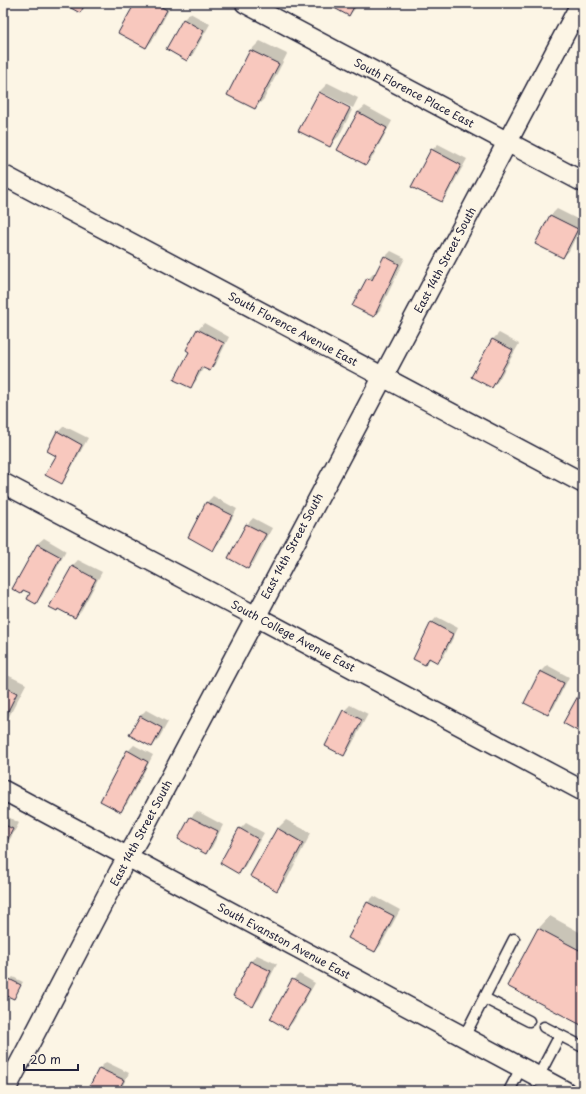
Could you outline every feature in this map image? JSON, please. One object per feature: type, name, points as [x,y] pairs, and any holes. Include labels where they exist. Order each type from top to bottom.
[{"type":"street","name":"South Florence Place East","points":[[245,3],[583,182]]},
{"type":"street","name":"East 14th Street South","points":[[6,1091],[255,616],[581,3]]},
{"type":"street","name":"South Florence Avenue East","points":[[3,175],[583,483]]},
{"type":"street","name":"South College Avenue East","points":[[3,483],[583,791]]},
{"type":"street","name":"South Evanston Avenue East","points":[[3,790],[565,1091]]},
{"type":"lane","points":[[464,1037],[514,939]]},
{"type":"lane","points":[[484,998],[529,1021]]},
{"type":"lane","points":[[544,1027],[583,1047]]},
{"type":"lane","points":[[538,1077],[560,1036]]},
{"type":"lane","points":[[509,1091],[521,1068]]},
{"type":"building","points":[[62,3],[86,3],[80,13]]},
{"type":"building","points":[[135,3],[154,3],[167,10],[146,48],[118,33]]},
{"type":"building","points":[[325,3],[356,3],[349,16]]},
{"type":"building","points":[[183,19],[204,31],[187,61],[166,49]]},
{"type":"building","points":[[250,50],[279,64],[255,109],[227,95]]},
{"type":"building","points":[[319,92],[350,108],[330,147],[298,131]]},
{"type":"building","points":[[358,112],[387,128],[366,165],[337,150]]},
{"type":"building","points":[[431,149],[461,165],[442,202],[411,187]]},
{"type":"building","points":[[550,215],[578,229],[563,258],[535,244]]},
{"type":"building","points":[[384,256],[399,264],[374,317],[352,306],[367,278],[372,280]]},
{"type":"building","points":[[197,329],[224,343],[210,371],[201,367],[191,388],[174,380],[189,352],[186,350]]},
{"type":"building","points":[[492,339],[513,350],[492,388],[471,377]]},
{"type":"building","points":[[57,431],[82,445],[62,484],[45,475],[56,456],[47,451]]},
{"type":"building","points":[[206,502],[232,515],[213,551],[188,537]]},
{"type":"building","points":[[246,524],[266,534],[248,569],[228,558]]},
{"type":"building","points":[[37,544],[61,557],[36,604],[27,599],[30,593],[23,590],[21,594],[12,589]]},
{"type":"building","points":[[72,566],[96,579],[75,618],[58,609],[57,611],[49,607]]},
{"type":"building","points":[[431,622],[453,634],[438,663],[429,658],[425,665],[413,659]]},
{"type":"building","points":[[540,671],[564,683],[548,715],[524,703]]},
{"type":"building","points":[[3,686],[17,693],[3,721]]},
{"type":"building","points":[[578,696],[583,698],[583,734],[563,723]]},
{"type":"building","points":[[343,710],[362,720],[344,756],[325,746]]},
{"type":"building","points":[[140,716],[162,728],[152,747],[129,735]]},
{"type":"building","points":[[127,750],[148,762],[121,812],[100,801]]},
{"type":"building","points":[[190,817],[218,831],[206,854],[178,839]]},
{"type":"building","points":[[3,824],[13,829],[3,848]]},
{"type":"building","points":[[239,828],[258,839],[239,874],[220,863]]},
{"type":"building","points":[[277,828],[303,843],[277,891],[250,876]]},
{"type":"building","points":[[367,902],[394,916],[375,952],[348,938]]},
{"type":"building","points":[[538,928],[583,952],[583,1026],[507,986]]},
{"type":"building","points":[[250,961],[271,971],[253,1007],[233,996]]},
{"type":"building","points":[[9,979],[21,985],[14,999],[3,994]]},
{"type":"building","points":[[292,979],[310,989],[287,1029],[270,1019]]},
{"type":"building","points":[[99,1068],[124,1080],[118,1091],[87,1091]]}]
